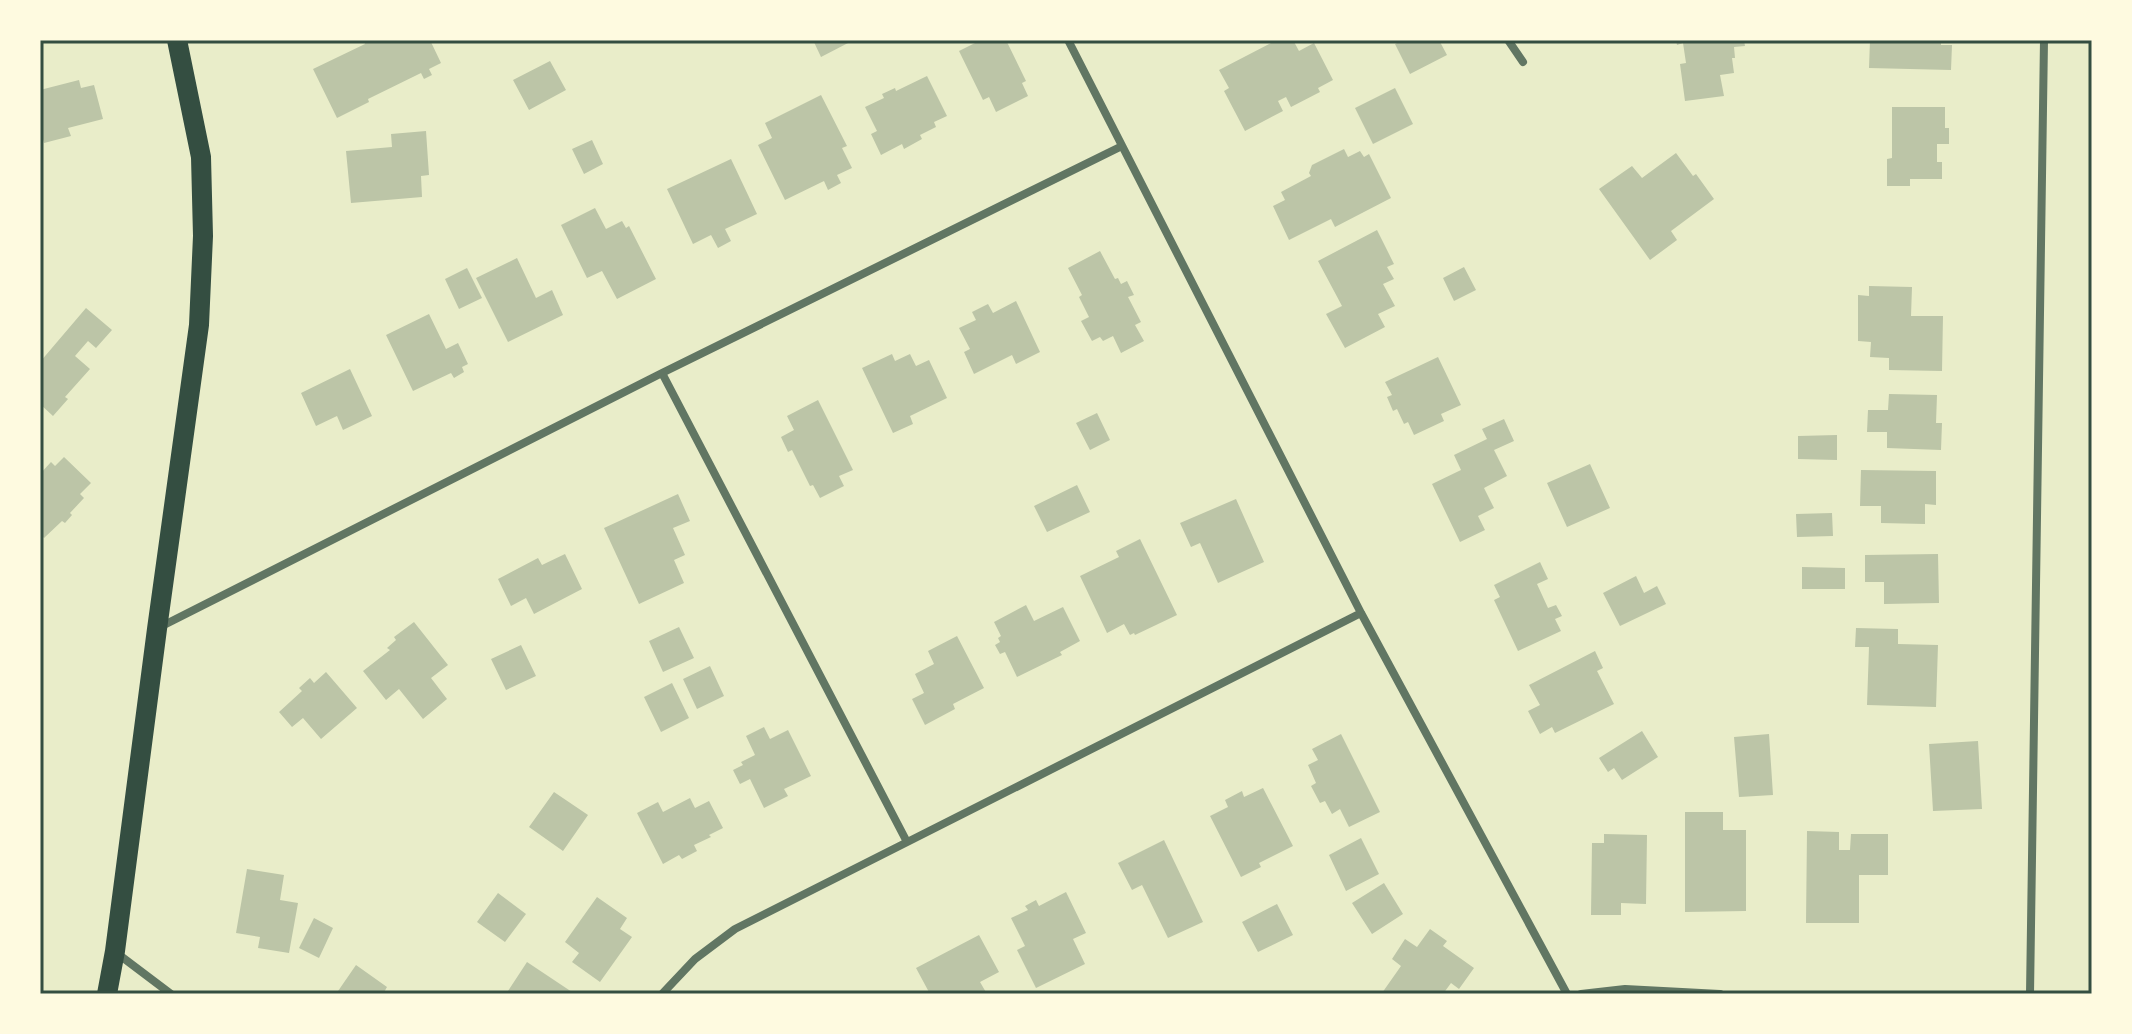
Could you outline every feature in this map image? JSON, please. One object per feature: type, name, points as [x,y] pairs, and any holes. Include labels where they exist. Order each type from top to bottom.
[{"type":"main road","points":[[107,994],[199,325],[203,236],[201,157],[177,40]]},
{"type":"street","points":[[1068,40],[1361,613],[1567,994]]},
{"type":"street","points":[[1508,40],[1523,62]]},
{"type":"street","points":[[2030,994],[2044,40]]},
{"type":"street","points":[[157,629],[662,373],[1122,146]]},
{"type":"street","points":[[662,373],[907,842]]},
{"type":"street","points":[[662,994],[695,959],[735,929],[1361,613]]},
{"type":"street","points":[[115,951],[171,994]]},
{"type":"street","points":[[1581,994],[1625,989],[1720,994]]},
{"type":"building","points":[[366,40],[430,40],[441,63],[429,69],[432,75],[424,79],[421,73],[337,118],[313,69],[365,44]]},
{"type":"building","points":[[813,40],[849,40],[850,42],[821,57]]},
{"type":"building","points":[[981,40],[1006,40],[1026,81],[1022,83],[1028,96],[996,112],[989,97],[983,100],[959,51]]},
{"type":"building","points":[[1277,40],[1293,40],[1299,51],[1314,43],[1333,80],[1318,88],[1320,92],[1291,107],[1286,97],[1278,101],[1283,111],[1245,131],[1224,91],[1229,88],[1219,70]]},
{"type":"building","points":[[1403,40],[1439,40],[1447,55],[1410,74],[1395,44]]},
{"type":"building","points":[[1676,40],[1744,40],[1745,46],[1734,47],[1734,73],[1720,75],[1724,96],[1685,101],[1680,64],[1686,63],[1683,43],[1677,45]]},
{"type":"building","points":[[1870,40],[1941,40],[1941,45],[1952,45],[1951,70],[1869,68]]},
{"type":"building","points":[[550,61],[566,90],[529,110],[513,80]]},
{"type":"building","points":[[927,76],[947,116],[934,122],[936,127],[920,135],[922,139],[904,149],[902,144],[881,155],[871,134],[877,131],[865,107],[884,98],[882,94],[895,88],[896,91]]},
{"type":"building","points":[[79,80],[81,88],[94,85],[103,119],[68,128],[71,136],[44,143],[40,128],[40,90]]},
{"type":"building","points":[[1395,88],[1413,124],[1373,144],[1355,108]]},
{"type":"building","points":[[821,95],[847,146],[842,148],[852,168],[837,175],[841,183],[828,190],[824,181],[785,200],[758,145],[772,138],[765,123]]},
{"type":"building","points":[[1892,107],[1945,107],[1949,144],[1937,144],[1937,162],[1942,162],[1942,179],[1910,179],[1910,186],[1887,186],[1887,159],[1892,158]]},
{"type":"building","points":[[426,131],[429,175],[421,176],[422,197],[351,203],[346,151],[392,147],[391,134]]},
{"type":"building","points":[[592,140],[603,164],[584,174],[572,149]]},
{"type":"building","points":[[1344,149],[1348,157],[1360,151],[1364,157],[1369,154],[1391,198],[1335,227],[1331,219],[1289,240],[1273,206],[1285,200],[1281,192],[1311,176],[1312,165]]},
{"type":"building","points":[[1676,153],[1714,199],[1671,231],[1677,240],[1650,260],[1599,189],[1632,166],[1642,178]]},
{"type":"building","points":[[731,159],[757,214],[725,229],[731,241],[718,248],[711,235],[693,244],[667,189]]},
{"type":"building","points":[[595,208],[606,229],[622,221],[626,228],[629,226],[656,279],[617,299],[602,271],[587,278],[561,225]]},
{"type":"building","points":[[1377,230],[1394,264],[1387,267],[1394,279],[1383,284],[1395,306],[1378,314],[1385,327],[1345,348],[1326,314],[1342,306],[1318,261]]},
{"type":"building","points":[[1100,251],[1115,279],[1118,278],[1121,284],[1127,281],[1134,295],[1128,297],[1141,322],[1135,325],[1144,341],[1121,353],[1113,336],[1103,341],[1100,337],[1092,341],[1081,321],[1089,317],[1079,297],[1082,295],[1068,268]]},
{"type":"building","points":[[517,258],[536,298],[552,290],[563,315],[508,342],[476,278]]},
{"type":"building","points":[[1464,267],[1476,290],[1454,301],[1443,278]]},
{"type":"building","points":[[467,268],[482,298],[459,309],[445,279]]},
{"type":"building","points":[[1869,286],[1912,287],[1911,316],[1943,316],[1942,371],[1889,370],[1889,358],[1870,357],[1871,342],[1858,341],[1858,295],[1869,296]]},
{"type":"building","points":[[1016,301],[1040,352],[1016,364],[1012,355],[974,374],[964,352],[970,349],[959,328],[976,320],[972,312],[988,304],[993,313]]},
{"type":"building","points":[[86,308],[112,330],[96,348],[88,341],[75,356],[90,369],[53,416],[40,404],[40,362]]},
{"type":"building","points":[[429,314],[446,349],[458,343],[468,364],[462,367],[464,372],[454,378],[451,373],[413,391],[386,335]]},
{"type":"building","points":[[892,354],[895,361],[910,354],[916,366],[929,360],[947,398],[910,416],[913,424],[893,433],[862,368]]},
{"type":"building","points":[[1438,357],[1461,405],[1441,414],[1444,421],[1414,435],[1397,409],[1393,411],[1387,397],[1392,395],[1385,382]]},
{"type":"building","points":[[350,369],[372,416],[343,430],[337,416],[316,426],[301,393]]},
{"type":"building","points":[[1889,394],[1937,395],[1936,423],[1942,423],[1941,450],[1887,448],[1887,432],[1867,432],[1868,410],[1888,410]]},
{"type":"building","points":[[818,400],[853,470],[839,476],[844,486],[820,498],[781,437],[794,430],[787,416]]},
{"type":"building","points":[[1097,413],[1110,440],[1090,450],[1076,423]]},
{"type":"building","points":[[1504,419],[1514,441],[1494,450],[1507,476],[1484,488],[1494,508],[1478,516],[1485,530],[1460,542],[1432,484],[1461,470],[1454,455],[1487,439],[1482,429]]},
{"type":"building","points":[[1837,435],[1837,460],[1798,459],[1798,436]]},
{"type":"building","points":[[64,457],[91,483],[80,494],[84,498],[70,513],[72,515],[44,538],[40,534],[40,474],[51,462],[55,466]]},
{"type":"building","points":[[1590,464],[1610,508],[1567,527],[1547,483]]},
{"type":"building","points":[[1861,470],[1936,471],[1936,505],[1925,504],[1925,524],[1881,523],[1881,506],[1860,506]]},
{"type":"building","points":[[1077,485],[1090,512],[1047,532],[1034,506]]},
{"type":"building","points":[[678,494],[690,521],[673,528],[685,555],[674,560],[684,583],[639,604],[604,528]]},
{"type":"building","points":[[1236,499],[1264,562],[1218,583],[1200,543],[1191,547],[1180,523]]},
{"type":"building","points":[[1832,513],[1833,536],[1797,537],[1796,514]]},
{"type":"building","points":[[1140,539],[1177,615],[1135,635],[1130,635],[1124,624],[1107,633],[1080,576],[1119,557],[1116,551]]},
{"type":"building","points":[[565,554],[582,589],[534,614],[526,598],[511,606],[498,579],[538,558],[542,565]]},
{"type":"building","points":[[1938,554],[1939,603],[1884,604],[1884,582],[1865,582],[1865,555]]},
{"type":"building","points":[[1540,562],[1548,579],[1537,584],[1548,608],[1556,605],[1562,616],[1555,619],[1561,631],[1518,651],[1494,600],[1500,597],[1494,585]]},
{"type":"building","points":[[1802,567],[1845,568],[1845,589],[1802,589]]},
{"type":"building","points":[[1636,576],[1644,593],[1657,586],[1666,604],[1620,626],[1603,593]]},
{"type":"building","points":[[1026,605],[1034,621],[1063,607],[1080,641],[1060,652],[1062,655],[1017,677],[1005,652],[1000,654],[995,645],[1000,642],[998,638],[1001,636],[994,622]]},
{"type":"building","points":[[414,622],[448,665],[431,678],[447,699],[423,719],[399,689],[386,700],[363,671],[390,650],[387,648],[396,640],[394,637]]},
{"type":"building","points":[[679,627],[694,658],[663,672],[649,641]]},
{"type":"building","points":[[1856,628],[1898,629],[1898,644],[1938,645],[1936,707],[1867,705],[1869,647],[1855,647]]},
{"type":"building","points":[[957,636],[984,688],[953,704],[955,709],[925,725],[912,699],[924,693],[915,674],[934,664],[928,651]]},
{"type":"building","points":[[521,645],[536,676],[506,690],[491,659]]},
{"type":"building","points":[[1595,651],[1603,668],[1597,671],[1614,704],[1555,733],[1552,727],[1540,734],[1528,711],[1540,705],[1529,685]]},
{"type":"building","points":[[710,666],[724,696],[697,709],[683,679]]},
{"type":"building","points":[[326,672],[357,708],[321,739],[303,718],[292,727],[279,712],[302,691],[299,688],[310,678],[314,683]]},
{"type":"building","points":[[672,683],[689,718],[661,732],[644,697]]},
{"type":"building","points":[[764,727],[770,739],[788,730],[811,776],[784,789],[788,796],[764,808],[750,779],[740,784],[733,770],[755,755],[746,736]]},
{"type":"building","points":[[1642,731],[1658,757],[1622,780],[1614,768],[1608,772],[1599,758]]},
{"type":"building","points":[[1341,734],[1380,812],[1349,827],[1340,809],[1332,814],[1325,801],[1320,803],[1311,786],[1316,783],[1308,765],[1318,760],[1312,749]]},
{"type":"building","points":[[1769,734],[1773,795],[1739,797],[1734,737]]},
{"type":"building","points":[[1978,741],[1982,809],[1933,811],[1929,744]]},
{"type":"building","points":[[1263,788],[1293,846],[1259,863],[1261,867],[1241,877],[1210,816],[1228,807],[1225,800],[1242,791],[1244,797]]},
{"type":"building","points":[[554,792],[588,815],[563,851],[529,827]]},
{"type":"building","points":[[690,798],[695,808],[709,801],[723,828],[694,845],[697,851],[682,859],[679,855],[663,864],[637,813],[658,802],[663,812]]},
{"type":"building","points":[[1685,812],[1723,812],[1723,830],[1746,830],[1746,911],[1685,912]]},
{"type":"building","points":[[1807,831],[1839,832],[1839,850],[1850,850],[1851,834],[1888,834],[1888,875],[1859,875],[1859,923],[1806,923]]},
{"type":"building","points":[[1604,834],[1647,835],[1646,904],[1621,903],[1621,915],[1591,915],[1592,843],[1604,843]]},
{"type":"building","points":[[1361,838],[1379,874],[1346,891],[1329,855]]},
{"type":"building","points":[[1164,840],[1203,922],[1168,938],[1142,885],[1132,890],[1118,863]]},
{"type":"building","points":[[247,869],[284,875],[280,900],[298,903],[289,953],[258,948],[260,937],[236,933]]},
{"type":"building","points":[[1384,883],[1403,914],[1372,934],[1352,903]]},
{"type":"building","points":[[1066,892],[1086,933],[1073,939],[1085,964],[1036,988],[1017,950],[1025,946],[1011,918],[1028,910],[1025,906],[1036,900],[1039,906]]},
{"type":"building","points":[[498,893],[526,914],[505,942],[477,922]]},
{"type":"building","points":[[597,897],[627,918],[620,929],[632,937],[600,982],[572,962],[579,953],[565,942]]},
{"type":"building","points":[[1277,904],[1293,935],[1258,952],[1242,922]]},
{"type":"building","points":[[314,918],[333,928],[319,958],[299,948]]},
{"type":"building","points":[[1430,929],[1447,941],[1443,946],[1474,968],[1459,989],[1451,983],[1443,994],[1382,993],[1401,966],[1392,959],[1405,939],[1417,947]]},
{"type":"building","points":[[979,935],[999,972],[980,982],[987,994],[930,994],[916,968]]},
{"type":"building","points":[[527,962],[575,994],[506,994]]},
{"type":"building","points":[[356,965],[387,987],[383,994],[336,994]]}]
